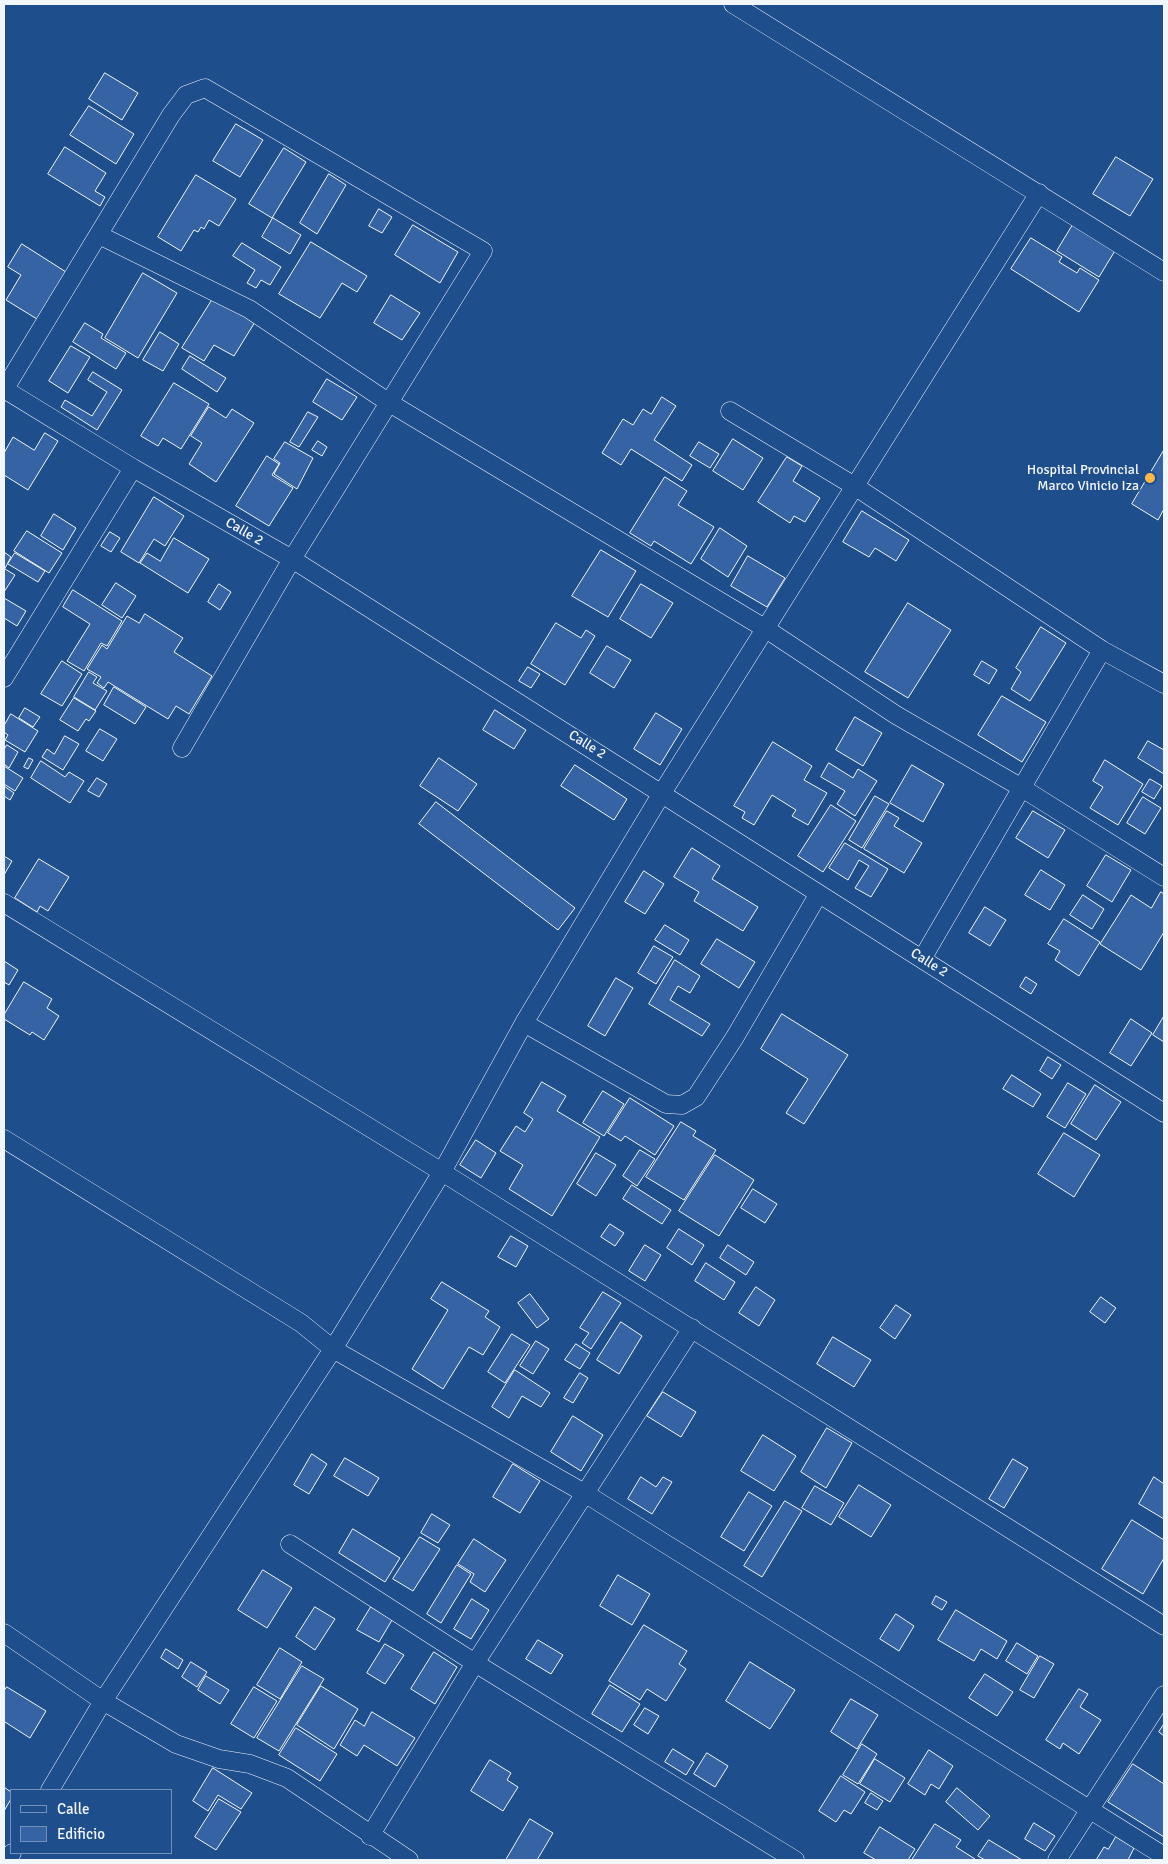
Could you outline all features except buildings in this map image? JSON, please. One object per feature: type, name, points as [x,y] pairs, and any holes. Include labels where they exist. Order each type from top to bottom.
[{"type":"street","points":[[733,4],[1164,272]]},
{"type":"street","points":[[4,389],[171,115],[186,95],[205,88],[483,251],[292,559],[182,748]]},
{"type":"street","points":[[51,1789],[103,1701],[333,1349],[442,1172],[524,1023],[662,793],[1039,193]]},
{"type":"street","points":[[99,235],[249,309],[388,402],[766,629],[896,715],[1022,788],[1164,877]]},
{"type":"street","name":"Calle 2","points":[[4,389],[133,468],[292,559],[1164,1113]]},
{"type":"street","points":[[730,411],[856,487],[1102,650],[1164,684]]},
{"type":"street","points":[[4,678],[133,468]]},
{"type":"street","points":[[922,959],[1102,650]]},
{"type":"street","points":[[524,1023],[666,1104],[682,1105],[696,1097],[735,1037],[818,894]]},
{"type":"street","points":[[4,903],[442,1172],[1164,1626]]},
{"type":"street","points":[[4,1139],[301,1323],[333,1349],[586,1494],[1164,1856]]},
{"type":"street","points":[[370,1836],[475,1663],[692,1328]]},
{"type":"street","points":[[290,1544],[475,1663],[795,1860]]},
{"type":"street","points":[[4,1633],[103,1701],[176,1744],[218,1759],[250,1764],[288,1778],[370,1836],[409,1860]]},
{"type":"street","points":[[1057,1860],[1164,1695]]},
{"type":"place","name":"Hospital Provincial Marco Vinicio Iza","points":[[1150,478]]}]
